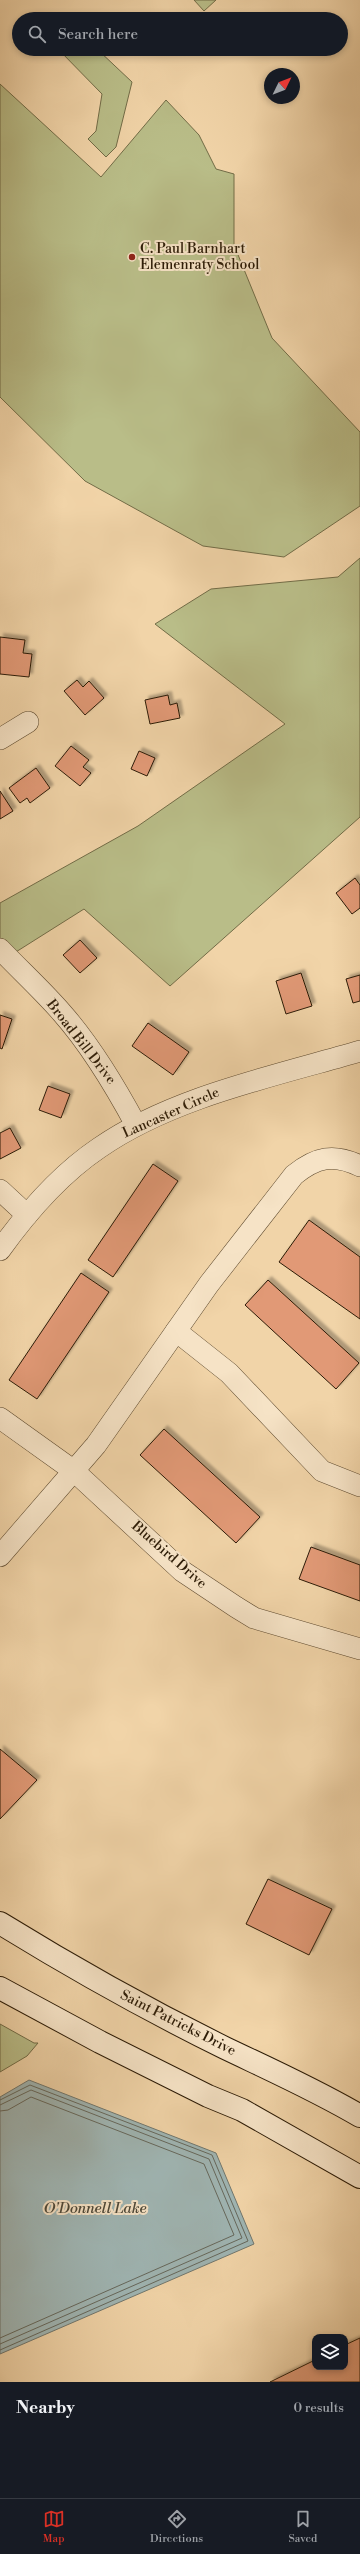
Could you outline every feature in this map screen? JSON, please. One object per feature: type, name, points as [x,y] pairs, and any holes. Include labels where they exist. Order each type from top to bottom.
[{"type":"main road","name":"Saint Patricks Drive","points":[[0,1923],[99,1982],[225,2048],[284,2074],[360,2116]]},
{"type":"main road","points":[[0,1940],[80,1988],[99,1982]]},
{"type":"main road","points":[[0,1988],[100,2042],[208,2096],[242,2110],[360,2177]]},
{"type":"street","points":[[0,739],[28,722]]},
{"type":"street","name":"Broad Bill Drive","points":[[0,949],[62,1013],[87,1044],[115,1085],[136,1126]]},
{"type":"street","name":"Lancaster Circle","points":[[0,1250],[27,1215],[71,1169],[99,1148],[136,1126],[222,1091],[360,1051]]},
{"type":"street","points":[[0,1556],[96,1445],[209,1284],[294,1175],[307,1164],[328,1157],[338,1158],[360,1166]]},
{"type":"street","points":[[0,1190],[27,1215]]},
{"type":"street","points":[[176,1331],[229,1373],[322,1471],[360,1486]]},
{"type":"street","name":"Bluebird Drive","points":[[0,1418],[74,1472],[182,1571],[236,1607],[254,1618],[360,1650]]},
{"type":"green space","points":[[194,0],[216,0],[204,11]]},
{"type":"green space","points":[[65,56],[104,56],[132,82],[116,147],[106,157],[88,139],[96,131],[102,94]]},
{"type":"green space","name":"C. Paul Barnhart Elemenraty School","points":[[0,84],[101,177],[166,100],[199,135],[216,169],[234,174],[234,245],[272,338],[360,432],[360,506],[284,557],[203,546],[85,481],[0,397]]},
{"type":"green space","points":[[360,558],[360,817],[170,986],[84,909],[0,962],[0,903],[138,826],[285,724],[155,624],[211,589],[338,577]]},
{"type":"green space","points":[[0,2024],[34,2043],[38,2043],[27,2056],[0,2072]]},
{"type":"water","name":"O'Donnell Lake","points":[[29,2080],[216,2153],[254,2244],[0,2354],[0,2097]]},
{"type":"building","points":[[0,637],[25,640],[23,653],[32,654],[29,677],[0,674]]},
{"type":"building","points":[[77,680],[83,687],[89,681],[104,698],[85,715],[64,691]]},
{"type":"building","points":[[168,695],[170,705],[177,703],[180,718],[150,724],[145,700]]},
{"type":"building","points":[[71,746],[89,760],[83,767],[91,773],[80,786],[55,766]]},
{"type":"building","points":[[139,751],[155,758],[147,776],[131,769]]},
{"type":"building","points":[[36,768],[50,788],[30,803],[27,798],[20,803],[9,788]]},
{"type":"building","points":[[0,791],[13,811],[0,819]]},
{"type":"building","points":[[355,878],[360,885],[360,908],[352,914],[336,893]]},
{"type":"building","points":[[80,940],[97,958],[80,973],[63,955]]},
{"type":"building","points":[[301,973],[312,1006],[286,1014],[276,981]]},
{"type":"building","points":[[360,975],[360,1001],[353,1003],[346,979]]},
{"type":"building","points":[[0,1015],[12,1019],[2,1049],[0,1048]]},
{"type":"building","points":[[148,1023],[189,1052],[173,1075],[132,1046]]},
{"type":"building","points":[[48,1086],[70,1094],[61,1118],[39,1110]]},
{"type":"building","points":[[10,1128],[21,1148],[0,1159],[0,1133]]},
{"type":"building","points":[[153,1164],[178,1181],[113,1277],[88,1260]]},
{"type":"building","points":[[309,1220],[360,1257],[360,1319],[279,1262]]},
{"type":"building","points":[[81,1273],[109,1292],[37,1399],[9,1380]]},
{"type":"building","points":[[268,1280],[359,1363],[336,1389],[245,1305]]},
{"type":"building","points":[[164,1429],[260,1517],[236,1543],[140,1455]]},
{"type":"building","points":[[311,1547],[360,1565],[360,1601],[299,1579]]},
{"type":"building","points":[[0,1749],[37,1780],[0,1819]]},
{"type":"building","points":[[268,1879],[332,1909],[309,1955],[246,1924]]},
{"type":"building","points":[[360,2338],[360,2382],[270,2382],[312,2361],[312,2370],[348,2370],[348,2344]]},
{"type":"place","name":"C. Paul Barnhart Elemenraty School","points":[[132,257]]}]
